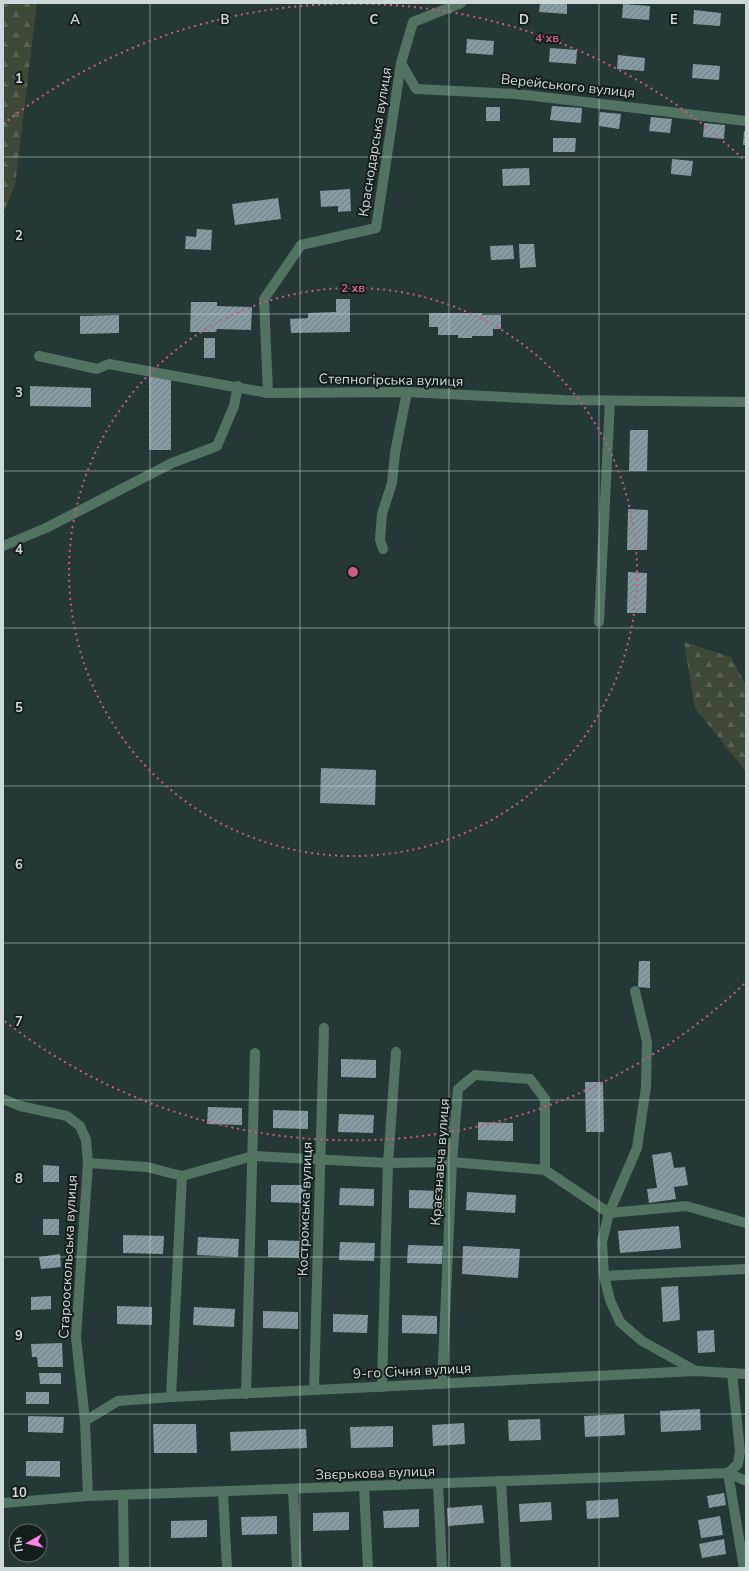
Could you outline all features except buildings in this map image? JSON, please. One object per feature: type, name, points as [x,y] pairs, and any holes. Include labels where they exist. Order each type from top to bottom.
[{"type":"street","name":"Краснодарська вулиця","points":[[268,393],[264,299],[301,245],[376,228],[401,63],[413,22],[461,3]]},
{"type":"street","name":"Верейського вулиця","points":[[401,63],[416,88],[517,94],[746,121]]},
{"type":"street","name":"Степногірська вулиця","points":[[39,356],[97,369],[109,364],[238,386],[268,393],[407,392],[564,400],[746,402]]},
{"type":"street","points":[[3,546],[46,528],[172,463],[217,446],[234,406],[238,386]]},
{"type":"street","points":[[383,548],[380,540],[382,514],[392,483],[395,454],[407,392]]},
{"type":"street","points":[[599,622],[610,401]]},
{"type":"street","points":[[635,991],[646,1042],[646,1087],[638,1148],[609,1213],[602,1242],[604,1276],[610,1300],[620,1322],[642,1340],[696,1370]]},
{"type":"street","name":"Костромська вулиця","points":[[314,1390],[324,1028]]},
{"type":"street","points":[[382,1387],[388,1163],[396,1052]]},
{"type":"street","points":[[246,1394],[255,1053]]},
{"type":"street","name":"Краєзнавча вулиця","points":[[442,1384],[452,1162],[458,1089],[475,1075],[530,1079],[544,1099],[545,1170]]},
{"type":"street","name":"Старооскольська вулиця","points":[[3,1099],[20,1106],[67,1116],[80,1126],[86,1140],[88,1163],[76,1337],[85,1421],[88,1496]]},
{"type":"street","points":[[88,1163],[147,1168],[182,1176],[253,1156],[388,1163],[452,1162],[545,1170],[609,1213],[686,1206],[746,1223]]},
{"type":"street","points":[[171,1397],[182,1176]]},
{"type":"street","points":[[604,1276],[746,1269]]},
{"type":"street","name":"9-го Січня вулиця","points":[[85,1421],[118,1401],[171,1397],[696,1370],[746,1374]]},
{"type":"street","points":[[732,1373],[740,1451],[738,1464],[728,1473],[744,1568]]},
{"type":"street","name":"Звєрькова вулиця","points":[[3,1503],[88,1496],[293,1490],[728,1473],[746,1481]]},
{"type":"street","points":[[501,1482],[506,1568]]},
{"type":"street","points":[[438,1484],[442,1568]]},
{"type":"street","points":[[364,1487],[368,1568]]},
{"type":"street","points":[[293,1490],[296,1568]]},
{"type":"street","points":[[223,1492],[227,1568]]},
{"type":"street","points":[[123,1496],[124,1568]]},
{"type":"green space","points":[[3,3],[37,3],[15,185],[3,214]]},
{"type":"green space","points":[[684,642],[731,657],[746,685],[746,772],[695,708]]}]
